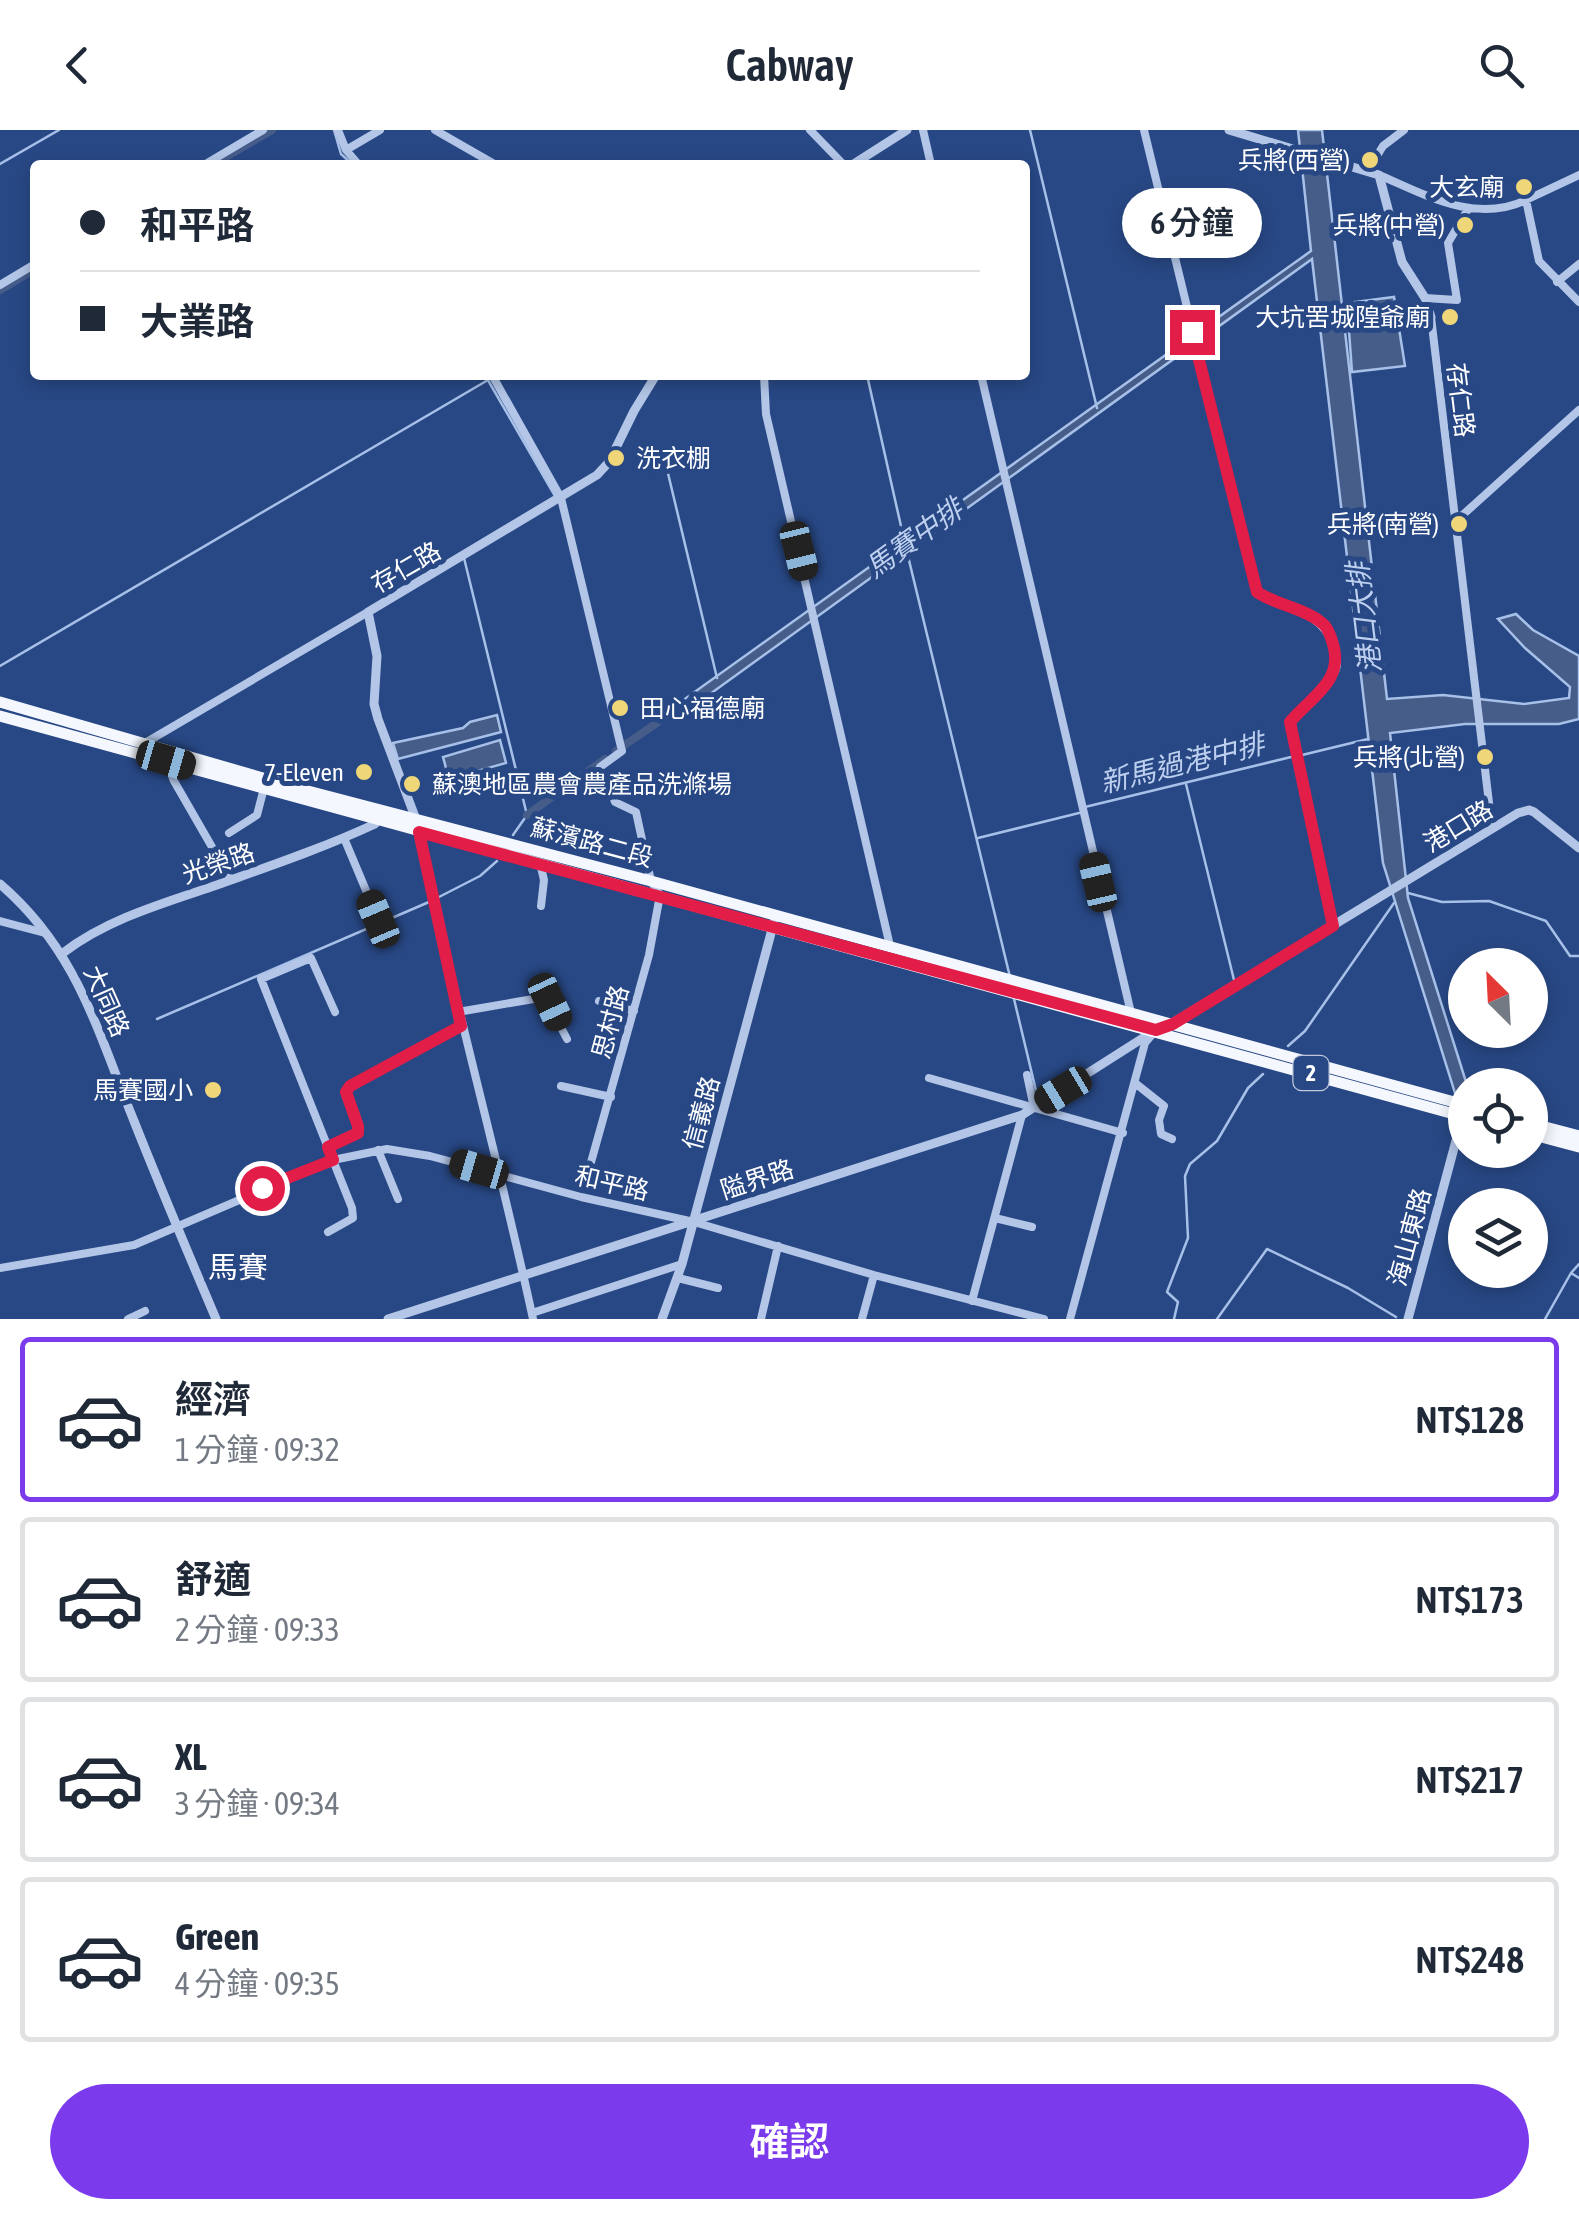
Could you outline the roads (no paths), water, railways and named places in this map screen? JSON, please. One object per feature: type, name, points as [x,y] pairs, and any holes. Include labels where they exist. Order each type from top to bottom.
[{"type":"main road","name":"蘇濱路二段","points":[[0,702],[146,742],[165,754],[264,788],[307,795]]},
{"type":"main road","name":"蘇濱路二段","points":[[0,716],[132,750],[165,754],[378,814],[419,832],[660,895],[890,946],[1173,1024]]},
{"type":"main road","name":"蘇濱路二段","points":[[378,814],[416,817],[651,880],[774,921],[1156,1030]]},
{"type":"main road","name":"2","points":[[1173,1024],[1448,1107]]},
{"type":"main road","name":"2","points":[[1156,1030],[1325,1072]]},
{"type":"main road","points":[[1548,1128],[1579,1136]]},
{"type":"main road","points":[[1548,1139],[1579,1147]]},
{"type":"street","points":[[212,160],[263,130]]},
{"type":"street","points":[[338,130],[355,160]]},
{"type":"street","points":[[346,150],[380,130]]},
{"type":"street","points":[[435,130],[487,160]]},
{"type":"street","points":[[810,130],[839,160]]},
{"type":"street","points":[[860,160],[908,130]]},
{"type":"street","points":[[923,130],[930,160]]},
{"type":"street","points":[[1034,1108],[1156,1030],[1173,1024],[1333,926],[1290,722],[1320,692],[1336,668],[1332,639],[1322,623],[1259,595],[1255,587],[1144,130]]},
{"type":"street","points":[[1228,130],[1374,172],[1416,192],[1468,209],[1504,209],[1579,175]]},
{"type":"street","points":[[1374,172],[1384,146],[1404,130]]},
{"type":"street","name":"存仁路","points":[[1374,172],[1402,262],[1425,298],[1431,317],[1488,767],[1492,828]]},
{"type":"street","points":[[1526,200],[1536,255],[1579,302]]},
{"type":"street","points":[[1425,298],[1456,300],[1448,243],[1468,209]]},
{"type":"street","points":[[1557,282],[1579,264]]},
{"type":"street","points":[[0,285],[30,267]]},
{"type":"street","points":[[495,380],[561,498],[622,751],[600,767],[615,802],[636,812],[651,880],[660,895]]},
{"type":"street","name":"存仁路","points":[[132,750],[597,475],[609,462],[653,380]]},
{"type":"street","points":[[764,380],[766,414],[890,946]]},
{"type":"street","points":[[981,380],[1131,1014]]},
{"type":"street","points":[[1456,521],[1579,410]]},
{"type":"street","points":[[368,612],[377,656],[374,704],[416,817],[461,1026],[532,1316],[682,1264]]},
{"type":"street","points":[[165,754],[232,880]]},
{"type":"street","points":[[229,833],[257,816],[264,788]]},
{"type":"street","name":"港口路","points":[[1333,926],[1492,828],[1530,810],[1579,848]]},
{"type":"street","name":"光榮路","points":[[63,953],[80,940],[131,916],[344,838],[374,824],[378,814]]},
{"type":"street","points":[[344,838],[378,919]]},
{"type":"street","points":[[540,863],[544,880],[541,906]]},
{"type":"street","name":"大同路","points":[[0,884],[32,913],[63,953],[94,1015],[216,1319]]},
{"type":"street","name":"思村路","points":[[588,1173],[649,955],[660,895]]},
{"type":"street","points":[[0,921],[49,934]]},
{"type":"street","name":"信義路","points":[[662,1319],[694,1222],[774,921]]},
{"type":"street","points":[[328,1232],[350,1221],[354,1214],[261,979],[311,958],[335,1012]]},
{"type":"street","points":[[458,1012],[545,998],[567,1039]]},
{"type":"street","points":[[599,1001],[634,1011]]},
{"type":"street","points":[[328,1147],[354,1136],[359,1129],[346,1092],[350,1086],[461,1026]]},
{"type":"street","points":[[1070,1319],[1145,1043],[1156,1030]]},
{"type":"street","points":[[1028,1076],[1034,1108]]},
{"type":"street","points":[[929,1078],[1122,1132]]},
{"type":"street","points":[[1135,1083],[1164,1106],[1159,1120],[1161,1134],[1172,1139]]},
{"type":"street","points":[[561,1086],[611,1097]]},
{"type":"street","name":"隘界路","points":[[394,1318],[1034,1108]]},
{"type":"street","points":[[972,1301],[1022,1115]]},
{"type":"street","points":[[378,1150],[398,1199]]},
{"type":"street","name":"和平路","points":[[0,1268],[129,1246],[333,1160],[378,1150],[418,1153],[694,1222],[874,1275],[1044,1319]]},
{"type":"street","name":"海山東路","points":[[1408,1319],[1449,1168]]},
{"type":"street","points":[[995,1218],[1032,1227]]},
{"type":"street","points":[[762,1319],[778,1246]]},
{"type":"street","points":[[862,1319],[874,1275]]},
{"type":"street","points":[[678,1278],[718,1288]]},
{"type":"street","points":[[128,1319],[145,1311]]},
{"type":"water","name":"港口大排","points":[[1298,130],[1322,130],[1387,699],[1443,695],[1524,704],[1569,698],[1570,687],[1498,619],[1516,614],[1533,630],[1579,656],[1579,719],[1559,724],[1465,724],[1390,733],[1408,898],[1448,1025],[1448,1048],[1455,1048],[1462,1068],[1448,1071],[1383,863],[1312,259],[681,715],[675,706],[1311,251]]},
{"type":"water","points":[[1394,297],[1405,366],[1352,372],[1347,303]]},
{"type":"water","points":[[497,715],[501,732],[398,759],[393,743],[463,728],[470,722]]},
{"type":"water","points":[[500,740],[506,763],[449,779],[443,757]]},
{"type":"waterway","points":[[0,164],[59,130]]},
{"type":"waterway","points":[[221,160],[272,130]]},
{"type":"waterway","points":[[334,130],[341,154],[348,160]]},
{"type":"waterway","points":[[1030,130],[1097,408]]},
{"type":"waterway","points":[[0,290],[30,272]]},
{"type":"waterway","points":[[488,380],[555,496]]},
{"type":"waterway","points":[[0,666],[488,380]]},
{"type":"waterway","points":[[868,380],[905,544]]},
{"type":"waterway","points":[[666,465],[717,678]]},
{"type":"waterway","points":[[907,552],[1010,977]]},
{"type":"waterway","points":[[464,558],[527,815],[513,835]]},
{"type":"waterway","name":"馬賽中排","points":[[616,751],[683,705]]},
{"type":"waterway","name":"新馬過港中排","points":[[1298,756],[1368,739]]},
{"type":"waterway","name":"新馬過港中排","points":[[1085,807],[1291,757]]},
{"type":"waterway","name":"馬賽中排","points":[[527,815],[605,759]]},
{"type":"waterway","points":[[1186,784],[1234,980]]},
{"type":"waterway","name":"新馬過港中排","points":[[978,838],[1079,813]]},
{"type":"waterway","points":[[437,898],[480,876],[497,861]]},
{"type":"waterway","points":[[1408,893],[1442,902],[1489,901],[1546,921],[1570,956],[1579,956]]},
{"type":"waterway","points":[[157,1019],[429,902]]},
{"type":"waterway","points":[[1288,1046],[1305,1031],[1394,903]]},
{"type":"waterway","points":[[1014,999],[1038,1099]]},
{"type":"waterway","points":[[1174,1319],[1178,1302],[1167,1292],[1188,1238],[1185,1176],[1190,1164],[1217,1141],[1248,1088],[1263,1074]]},
{"type":"waterway","points":[[1217,1319],[1267,1249],[1348,1288],[1396,1317]]},
{"type":"waterway","points":[[1579,1264],[1571,1273],[1579,1278]]},
{"type":"waterway","points":[[1545,1319],[1571,1273]]},
{"type":"place","name":"兵將(西營)","points":[[1370,160]]},
{"type":"place","name":"大玄廟","points":[[1524,187]]},
{"type":"place","name":"兵將(中營)","points":[[1465,225]]},
{"type":"place","name":"大坑罟城隍爺廟","points":[[1450,317]]},
{"type":"place","name":"洗衣棚","points":[[616,458]]},
{"type":"place","name":"兵將(南營)","points":[[1459,524]]},
{"type":"place","name":"田心福德廟","points":[[620,708]]},
{"type":"place","name":"兵將(北營)","points":[[1485,757]]},
{"type":"place","name":"7-Eleven","points":[[364,772]]},
{"type":"place","name":"蘇澳地區農會農產品洗滌場","points":[[412,784]]},
{"type":"place","name":"馬賽國小","points":[[213,1090]]},
{"type":"district","name":"馬賽","points":[[238,1267]]}]
